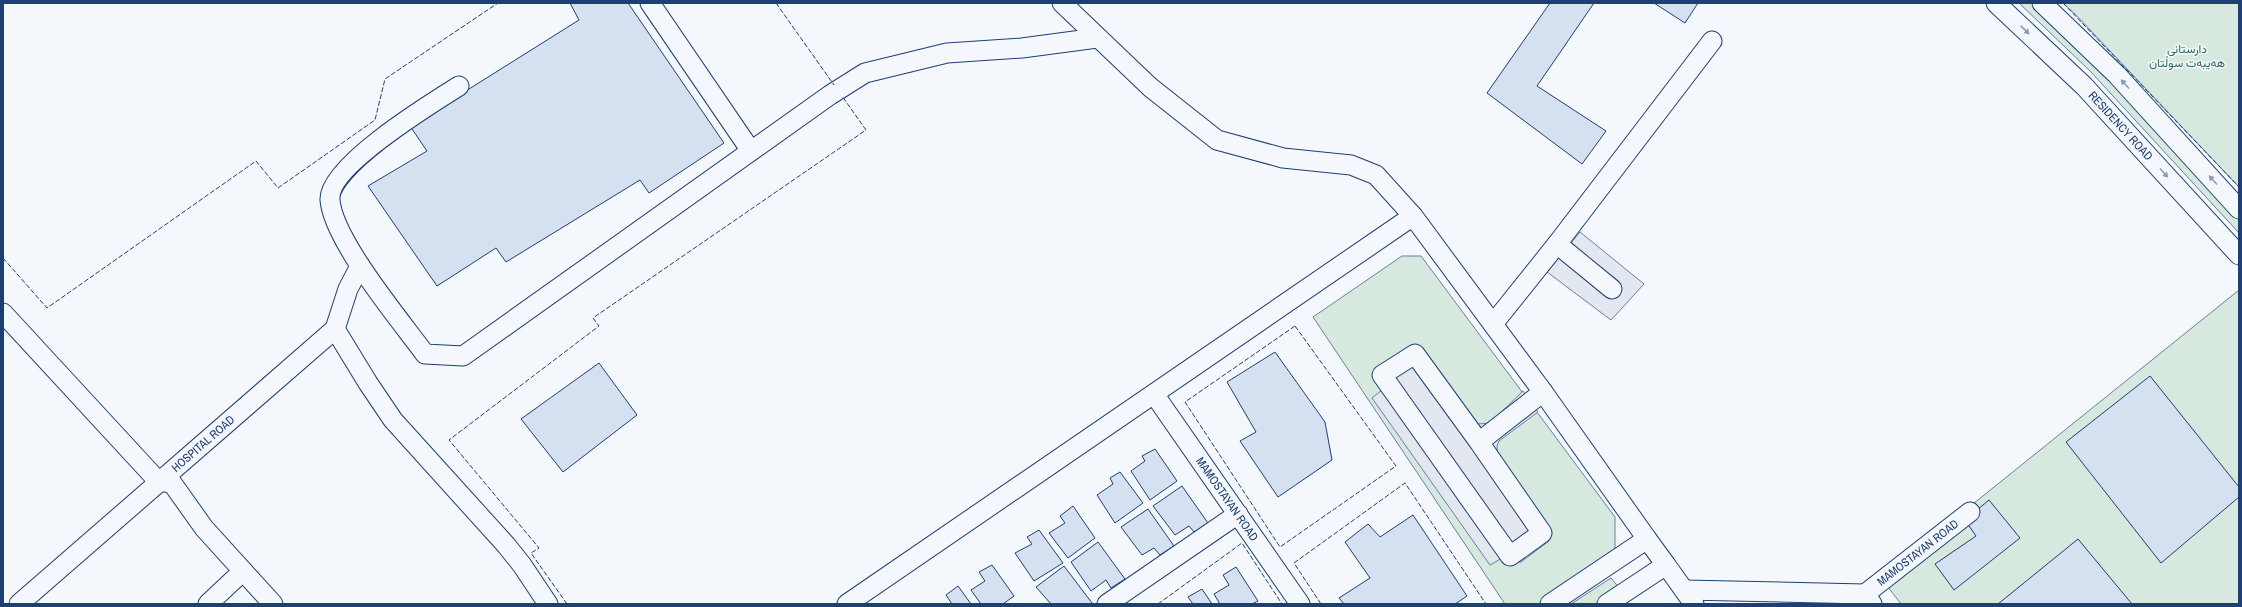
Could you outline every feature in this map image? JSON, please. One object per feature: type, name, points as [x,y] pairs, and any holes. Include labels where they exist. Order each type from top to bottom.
[{"type":"street","points":[[650,3],[751,151]]},
{"type":"street","points":[[1062,3],[1150,87],[1217,140],[1283,158],[1351,165],[1376,175],[1413,216],[1543,392],[1689,597],[1868,599]]},
{"type":"street","name":"RESIDENCY ROAD","points":[[1996,3],[2084,86],[2239,255]]},
{"type":"street","points":[[2042,3],[2117,75],[2239,208]]},
{"type":"street","points":[[459,86],[389,131],[338,179],[329,199],[337,224],[360,266],[426,354],[464,356],[751,151],[865,73],[947,53],[1022,48],[1097,38]]},
{"type":"street","points":[[1493,324],[1558,244],[1712,41]]},
{"type":"street","points":[[847,604],[1413,216]]},
{"type":"street","points":[[1558,244],[1612,289]]},
{"type":"street","points":[[360,266],[348,289],[335,329],[368,383],[394,420],[506,545],[522,565],[548,604]]},
{"type":"street","points":[[3,313],[158,481],[172,483],[196,518],[273,604]]},
{"type":"street","name":"HOSPITAL ROAD","points":[[19,604],[158,481],[335,329]]},
{"type":"street","points":[[1415,354],[1480,442],[1542,533],[1510,556],[1382,375],[1415,354]]},
{"type":"street","points":[[1480,442],[1543,392]]},
{"type":"street","name":"MAMOSTAYAN ROAD","points":[[1154,394],[1300,604]]},
{"type":"street","name":"MAMOSTAYAN ROAD","points":[[1868,599],[1970,512]]},
{"type":"street","points":[[1107,604],[1130,598],[1238,514]]},
{"type":"street","points":[[1550,604],[1647,539]]},
{"type":"street","points":[[1607,604],[1666,565]]},
{"type":"street","points":[[208,604],[243,571]]},
{"type":"green space","points":[[2019,3],[2035,3],[2080,47],[2239,219],[2239,233],[2090,71]]},
{"type":"green space","name":"دارستانی هەیبەت سوڵتان","points":[[2063,3],[2239,3],[2239,187],[2075,14]]},
{"type":"green space","points":[[1402,256],[1421,256],[1615,517],[1615,555],[1542,604],[1505,604],[1313,317]]},
{"type":"green space","points":[[2239,290],[2239,604],[1901,604],[1881,578]]},
{"type":"green space","points":[[1611,578],[1620,589],[1597,604],[1571,604]]},
{"type":"shaded area","points":[[1580,232],[1644,284],[1611,320],[1547,272]]},
{"type":"shaded area","points":[[1413,346],[1467,417],[1479,424],[1490,423],[1523,391],[1538,412],[1499,441],[1497,446],[1498,461],[1549,527],[1549,541],[1521,562],[1511,562],[1502,558],[1490,565],[1372,398],[1382,390]]},
{"type":"building","points":[[570,3],[628,3],[724,143],[649,193],[640,180],[506,262],[496,248],[437,286],[368,186],[427,151],[410,126],[579,20]]},
{"type":"building","points":[[1550,3],[1594,3],[1537,86],[1606,131],[1582,164],[1487,93]]},
{"type":"building","points":[[1654,3],[1698,3],[1685,23]]},
{"type":"building","points":[[1275,352],[1325,422],[1332,460],[1278,497],[1240,441],[1256,432],[1227,382]]},
{"type":"building","points":[[599,363],[637,415],[563,472],[521,419]]},
{"type":"building","points":[[2150,376],[2239,487],[2239,497],[2161,563],[2066,442]]},
{"type":"building","points":[[1155,449],[1177,481],[1150,500],[1131,471],[1145,461],[1142,456]]},
{"type":"building","points":[[1120,472],[1143,503],[1115,523],[1097,495],[1113,484],[1110,478]]},
{"type":"building","points":[[1182,486],[1208,523],[1194,532],[1189,526],[1175,535],[1153,506]]},
{"type":"building","points":[[1989,500],[2020,538],[1954,590],[1935,564],[1976,536],[1965,520]]},
{"type":"building","points":[[1073,506],[1095,538],[1068,558],[1049,533],[1065,523],[1060,516]]},
{"type":"building","points":[[1148,509],[1174,546],[1160,555],[1154,548],[1142,555],[1121,527]]},
{"type":"building","points":[[1413,515],[1467,596],[1455,604],[1344,604],[1339,598],[1370,578],[1345,542],[1368,524],[1380,537]]},
{"type":"building","points":[[1039,530],[1063,563],[1034,581],[1015,553],[1032,544],[1027,537]]},
{"type":"building","points":[[2078,539],[2132,604],[1998,604]]},
{"type":"building","points":[[1098,542],[1125,579],[1111,588],[1106,580],[1091,591],[1071,562]]},
{"type":"building","points":[[992,565],[1014,596],[1003,604],[981,604],[971,590],[985,581],[979,572]]},
{"type":"building","points":[[1064,566],[1092,603],[1051,604],[1036,587]]},
{"type":"building","points":[[1236,567],[1258,601],[1252,604],[1220,604],[1214,594],[1229,585],[1223,575]]},
{"type":"building","points":[[958,586],[971,604],[952,604],[946,595]]},
{"type":"building","points":[[1202,589],[1212,604],[1193,604],[1188,597]]},
{"type":"fence","points":[[3,258],[47,308],[256,161],[278,188],[375,120],[385,79],[498,3]]},
{"type":"fence","points":[[776,3],[834,85]]},
{"type":"fence","points":[[2063,3],[2239,187]]},
{"type":"fence","points":[[567,604],[531,553],[539,548],[449,440],[599,326],[593,318],[866,130],[842,96]]},
{"type":"fence","points":[[1295,326],[1396,466],[1280,547],[1185,402],[1295,326]]},
{"type":"fence","points":[[1321,604],[1294,563],[1405,483],[1486,604]]},
{"type":"fence","points":[[1158,604],[1242,543],[1282,604]]}]
